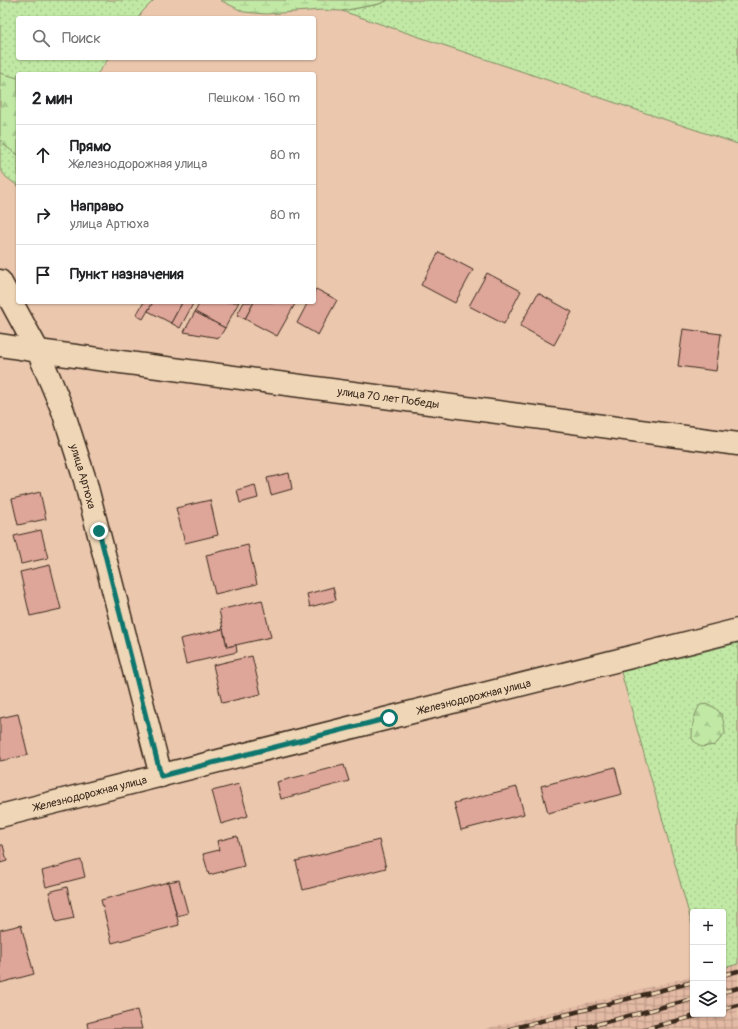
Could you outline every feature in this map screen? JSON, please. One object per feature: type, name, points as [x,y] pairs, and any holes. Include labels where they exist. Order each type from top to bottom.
[{"type":"street","name":"улица Артюха","points":[[0,281],[38,351],[63,411],[85,480],[161,776]]},
{"type":"street","name":"улица 70 лет Победы","points":[[0,345],[738,444]]},
{"type":"street","name":"Железнодорожная улица","points":[[0,816],[738,630]]},
{"type":"shaded area","points":[[738,964],[738,1029],[485,1029],[690,977],[690,1017],[726,1017],[726,967]]},
{"type":"green space","points":[[0,0],[154,0],[139,16],[16,16],[16,60],[108,60],[98,72],[16,72],[16,184],[6,177],[0,169]]},
{"type":"green space","points":[[220,0],[388,0],[379,4],[342,11],[322,10],[266,14],[244,12]]},
{"type":"green space","points":[[388,0],[738,0],[738,144],[342,11],[379,4]]},
{"type":"green space","points":[[0,73],[16,77],[16,154],[5,146],[0,139]]},
{"type":"green space","points":[[738,643],[738,964],[726,967],[726,909],[690,909],[690,917],[621,672]]},
{"type":"green space","points":[[708,704],[719,712],[724,723],[725,733],[715,745],[701,747],[692,739],[693,722],[700,705]]},
{"type":"building","points":[[439,252],[473,270],[455,303],[421,285]]},
{"type":"building","points":[[487,273],[521,291],[504,324],[469,306]]},
{"type":"building","points":[[316,289],[337,300],[318,335],[297,323],[307,304],[316,304]]},
{"type":"building","points":[[538,293],[572,312],[554,345],[520,326]]},
{"type":"building","points":[[143,304],[152,304],[143,319],[136,315]]},
{"type":"building","points":[[152,304],[181,304],[171,323],[148,311]]},
{"type":"building","points":[[181,304],[193,304],[180,328],[171,323]]},
{"type":"building","points":[[199,304],[238,304],[225,328],[195,312]]},
{"type":"building","points":[[243,304],[253,304],[245,319],[237,315]]},
{"type":"building","points":[[253,304],[295,304],[277,336],[245,319]]},
{"type":"building","points":[[195,312],[225,328],[219,338],[184,332]]},
{"type":"building","points":[[683,329],[721,334],[716,371],[678,366]]},
{"type":"building","points":[[289,473],[292,489],[271,495],[267,478]]},
{"type":"building","points":[[255,485],[258,498],[240,503],[237,490]]},
{"type":"building","points":[[40,492],[46,519],[18,525],[12,499]]},
{"type":"building","points":[[210,500],[218,535],[185,543],[176,508]]},
{"type":"building","points":[[41,530],[48,558],[21,564],[14,536]]},
{"type":"building","points":[[248,545],[257,584],[215,594],[206,555]]},
{"type":"building","points":[[50,565],[61,609],[30,616],[20,572]]},
{"type":"building","points":[[333,587],[336,600],[310,607],[307,594]]},
{"type":"building","points":[[262,600],[271,637],[227,647],[219,610]]},
{"type":"building","points":[[223,629],[227,647],[236,645],[237,652],[186,664],[180,639]]},
{"type":"building","points":[[252,656],[261,694],[222,703],[213,665]]},
{"type":"building","points":[[18,714],[28,755],[0,761],[0,718]]},
{"type":"building","points":[[344,765],[349,781],[281,799],[277,782]]},
{"type":"building","points":[[615,767],[622,794],[548,813],[541,786]]},
{"type":"building","points":[[239,784],[248,816],[221,824],[212,791]]},
{"type":"building","points":[[517,787],[524,814],[461,830],[454,803]]},
{"type":"building","points":[[237,836],[244,866],[209,875],[203,854],[219,850],[217,841]]},
{"type":"building","points":[[379,840],[386,868],[303,890],[296,861]]},
{"type":"building","points":[[0,845],[3,845],[7,861],[0,863]]},
{"type":"building","points":[[81,860],[85,877],[46,887],[42,871]]},
{"type":"building","points":[[179,880],[188,913],[177,916],[168,882]]},
{"type":"building","points":[[168,882],[179,925],[112,943],[101,900]]},
{"type":"building","points":[[67,887],[74,918],[56,922],[49,892]]},
{"type":"building","points":[[21,925],[34,974],[0,983],[0,930]]},
{"type":"building","points":[[137,1010],[142,1029],[88,1029],[87,1023]]},
{"type":"railway","points":[[726,974],[738,971]]},
{"type":"railway","points":[[510,1029],[690,983]]},
{"type":"railway","points":[[726,991],[738,988]]},
{"type":"railway","points":[[579,1029],[690,1000]]},
{"type":"railway","points":[[726,1008],[738,1005]]},
{"type":"railway","points":[[645,1029],[691,1017]]},
{"type":"route","points":[[99,531],[161,776],[389,718]]}]
